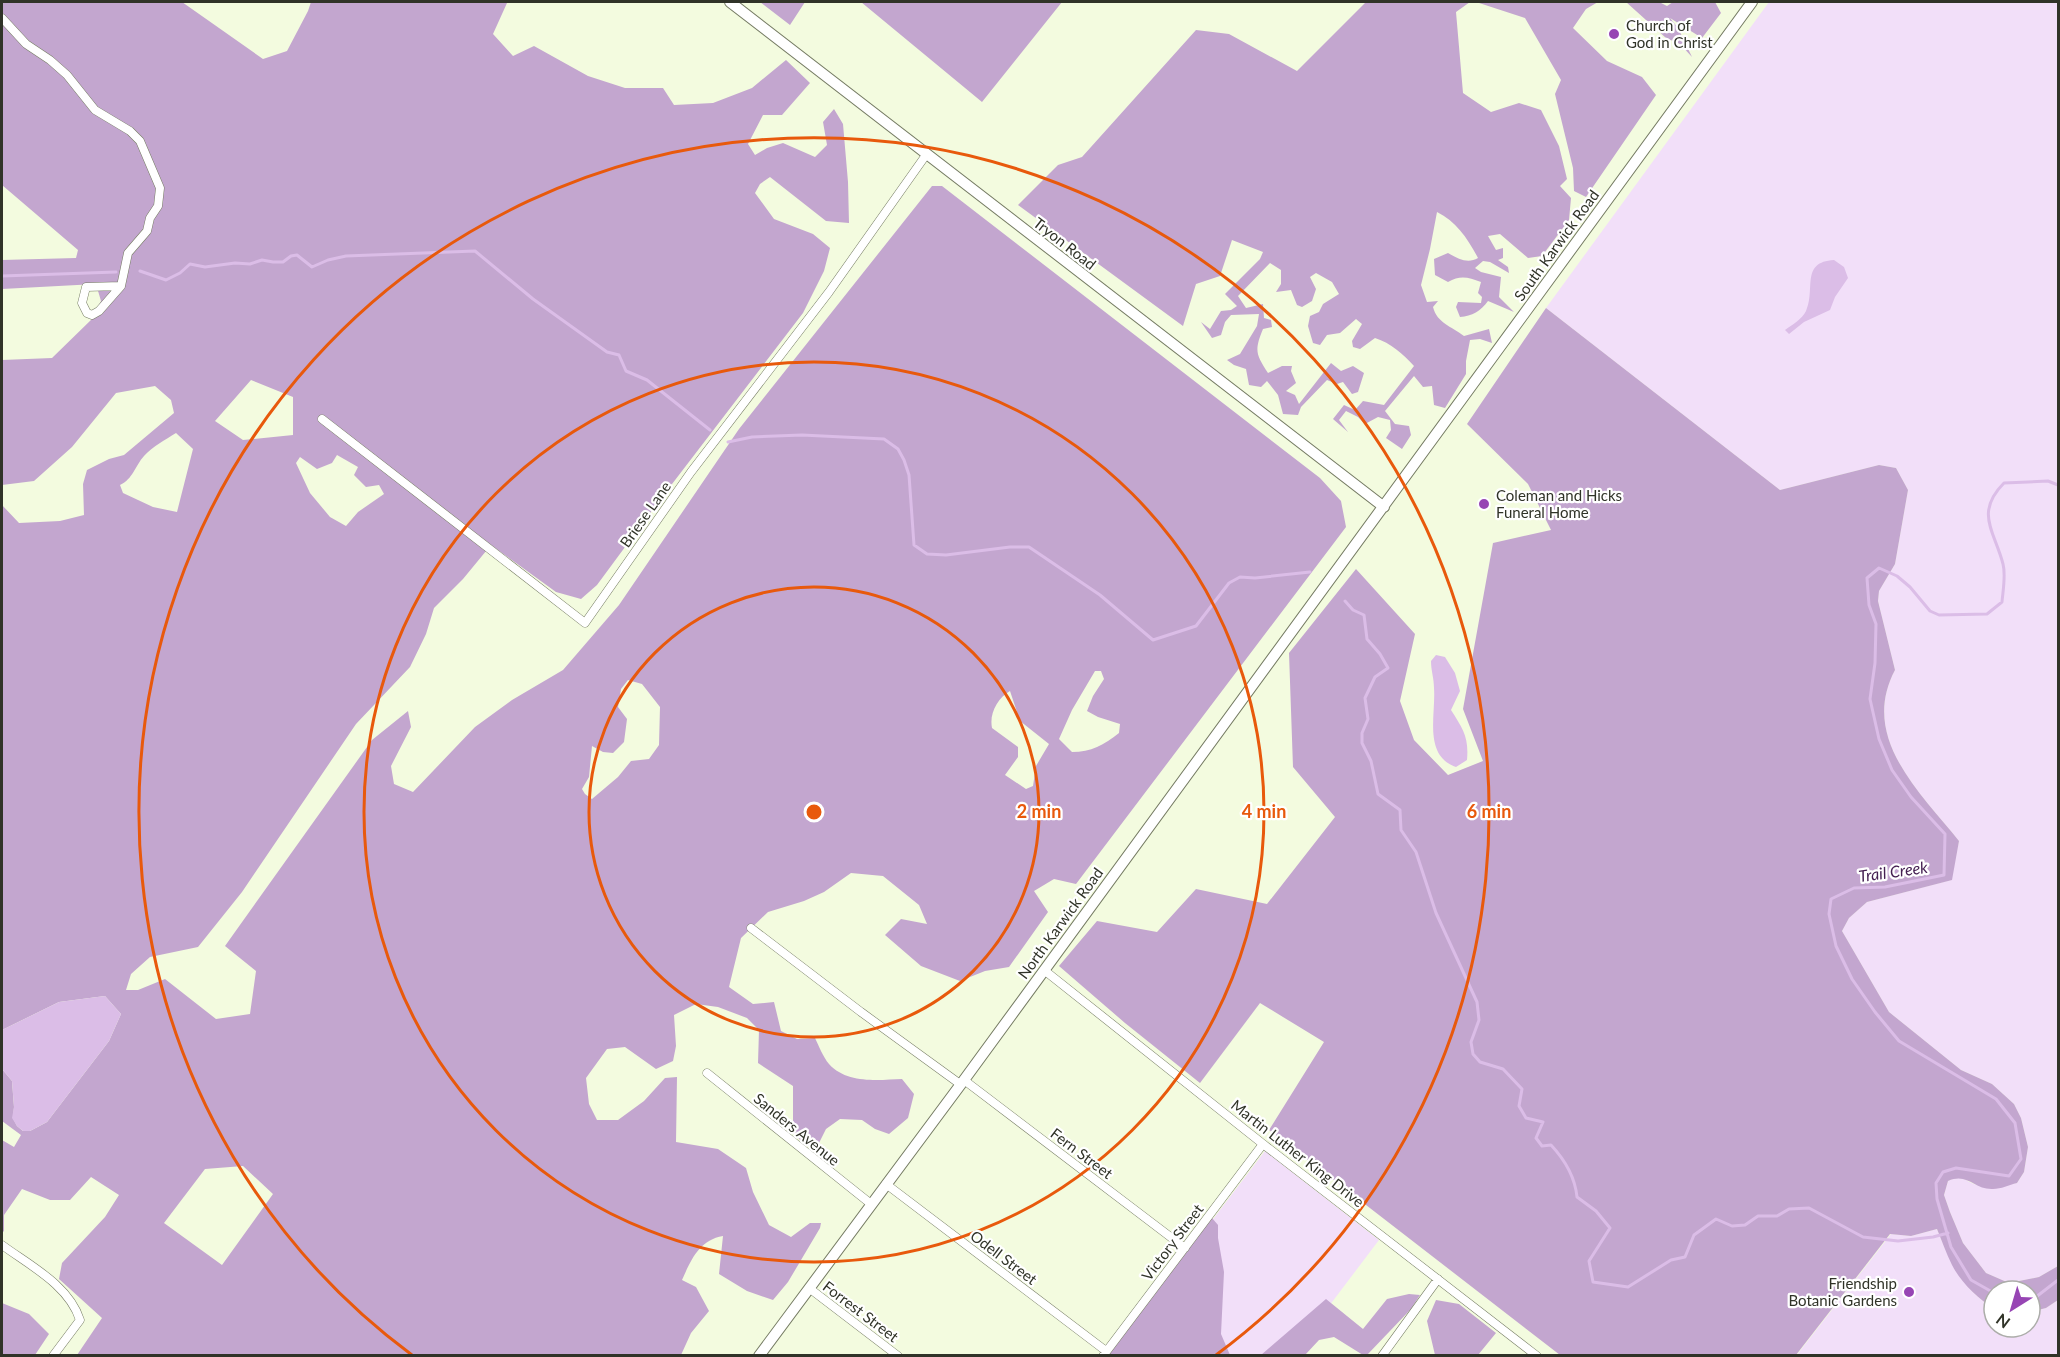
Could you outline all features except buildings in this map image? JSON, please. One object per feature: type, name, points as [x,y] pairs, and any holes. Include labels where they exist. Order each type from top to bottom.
[{"type":"street","name":"Tryon Road","points":[[730,2],[1384,507]]},
{"type":"street","name":"South Karwick Road","points":[[1384,507],[1752,2]]},
{"type":"street","points":[[2,18],[26,44],[67,75],[95,110],[130,131],[140,141],[149,158],[160,188],[158,206],[150,218],[147,231],[128,253],[121,286],[99,311],[92,315],[87,313],[82,303],[86,287],[121,286]]},
{"type":"street","name":"Briese Lane","points":[[322,419],[450,516],[585,623],[691,472],[830,292],[926,155]]},
{"type":"street","name":"North Karwick Road","points":[[759,1356],[1384,507]]},
{"type":"street","name":"Fern Street","points":[[751,928],[861,1012],[962,1082],[1185,1248]]},
{"type":"street","name":"Martin Luther King Drive","points":[[1044,970],[1263,1144],[1537,1356]]},
{"type":"street","name":"Sanders Avenue","points":[[707,1073],[871,1204]]},
{"type":"street","name":"Victory Street","points":[[1104,1353],[1263,1144]]},
{"type":"street","name":"Odell Street","points":[[886,1184],[1104,1353]]},
{"type":"street","points":[[2,1245],[55,1284],[77,1309],[80,1320],[53,1356]]},
{"type":"street","points":[[1382,1356],[1438,1279]]},
{"type":"street","name":"Forrest Street","points":[[809,1288],[898,1356]]},
{"type":"shaded area","points":[[2,2],[182,2],[263,59],[287,51],[311,2],[510,2],[507,3],[493,34],[513,56],[534,46],[588,76],[625,88],[663,88],[674,105],[713,103],[752,88],[786,60],[810,83],[782,115],[763,115],[748,144],[755,155],[783,143],[815,157],[827,145],[823,122],[834,109],[843,124],[849,223],[826,221],[770,177],[760,184],[755,193],[774,219],[813,234],[830,248],[824,271],[803,313],[597,585],[581,599],[556,592],[491,545],[463,579],[434,608],[426,634],[410,667],[356,724],[242,892],[198,947],[150,957],[131,974],[126,990],[138,990],[165,979],[216,1019],[250,1014],[256,971],[225,946],[372,740],[408,711],[411,727],[391,766],[394,784],[413,792],[475,727],[512,700],[563,670],[619,605],[739,429],[932,186],[942,186],[1320,478],[1341,501],[1346,527],[1076,884],[1054,879],[1034,891],[1048,912],[1009,967],[985,971],[960,981],[921,966],[885,935],[901,919],[927,924],[919,905],[883,876],[851,873],[824,892],[768,912],[741,938],[729,987],[753,1004],[774,1002],[781,1031],[797,1039],[815,1038],[823,1055],[836,1070],[854,1078],[902,1079],[914,1094],[908,1118],[889,1134],[875,1129],[862,1120],[840,1119],[826,1129],[817,1147],[804,1145],[793,1131],[793,1086],[758,1063],[759,1030],[747,1018],[718,1007],[696,1004],[674,1015],[676,1046],[673,1061],[656,1069],[625,1047],[607,1049],[586,1078],[589,1104],[597,1120],[618,1120],[644,1101],[665,1078],[677,1077],[676,1142],[718,1149],[746,1168],[753,1192],[769,1225],[791,1237],[810,1223],[821,1223],[788,1282],[773,1300],[747,1291],[719,1274],[723,1236],[702,1246],[682,1280],[696,1287],[709,1311],[691,1333],[681,1355],[77,1355],[102,1318],[59,1279],[62,1263],[105,1217],[119,1195],[91,1177],[70,1200],[50,1200],[22,1189],[4,1215],[2,1233],[2,1140],[14,1147],[21,1135],[2,1121],[2,1069],[12,1081],[13,1118],[23,1131],[30,1131],[47,1122],[109,1041],[121,1014],[105,996],[59,1002],[2,1030],[2,505],[19,523],[60,521],[84,515],[83,484],[87,470],[109,459],[124,455],[174,413],[171,400],[155,386],[116,393],[72,447],[34,481],[2,485],[2,360],[52,358],[92,319],[101,301],[96,284],[2,289],[2,260],[76,258],[78,250],[2,185]],"holes":[[[251,380],[293,397],[293,435],[243,440],[215,421]],[[176,433],[193,449],[177,512],[153,507],[123,493],[120,485],[128,479],[141,460],[155,446]],[[337,455],[358,467],[354,475],[366,487],[379,485],[384,494],[358,512],[346,526],[330,517],[310,493],[296,463],[300,457],[317,469],[332,463]],[[1095,671],[1101,671],[1104,679],[1087,711],[1120,724],[1119,733],[1097,747],[1079,752],[1072,752],[1059,739],[1072,710]],[[628,680],[642,684],[660,707],[659,745],[649,759],[631,761],[618,777],[592,799],[582,789],[589,777],[592,746],[603,752],[613,753],[624,742],[627,719],[618,707],[621,689]],[[1010,691],[1020,721],[1049,744],[1036,766],[1033,786],[1026,789],[1005,775],[1018,757],[1018,747],[992,728],[993,712],[1002,698]],[[243,1166],[273,1194],[222,1265],[164,1223],[205,1169]]]},
{"type":"shaded area","points":[[760,2],[805,2],[790,25]]},
{"type":"shaded area","points":[[861,2],[1062,2],[982,102]]},
{"type":"shaded area","points":[[1366,2],[1470,2],[1456,12],[1463,93],[1491,112],[1519,103],[1541,110],[1559,146],[1567,179],[1560,186],[1571,198],[1569,220],[1542,256],[1528,258],[1500,234],[1488,236],[1496,250],[1503,248],[1503,258],[1498,260],[1508,267],[1509,273],[1490,262],[1483,261],[1475,268],[1481,272],[1501,277],[1499,297],[1514,312],[1488,301],[1476,312],[1460,317],[1456,307],[1458,302],[1481,303],[1482,297],[1478,293],[1481,282],[1456,278],[1448,282],[1435,275],[1434,259],[1448,253],[1467,261],[1478,258],[1461,231],[1437,212],[1421,285],[1427,302],[1438,301],[1433,307],[1438,317],[1464,336],[1489,329],[1492,343],[1480,339],[1470,340],[1466,374],[1445,408],[1434,405],[1432,386],[1423,387],[1414,376],[1385,411],[1395,424],[1409,426],[1411,435],[1402,449],[1386,438],[1391,430],[1390,420],[1378,417],[1365,424],[1358,417],[1346,411],[1339,420],[1348,432],[1333,419],[1344,405],[1355,410],[1363,401],[1384,405],[1414,366],[1396,349],[1375,338],[1360,349],[1353,347],[1352,341],[1362,324],[1356,319],[1340,333],[1327,335],[1320,345],[1313,343],[1308,326],[1310,316],[1319,312],[1323,304],[1339,294],[1332,282],[1316,273],[1310,277],[1316,289],[1312,301],[1302,307],[1297,305],[1291,290],[1276,292],[1281,284],[1281,270],[1270,263],[1238,296],[1246,308],[1263,304],[1264,318],[1271,320],[1272,327],[1263,329],[1257,348],[1259,357],[1268,373],[1282,366],[1292,366],[1291,371],[1296,383],[1286,391],[1295,395],[1299,404],[1331,363],[1341,371],[1353,366],[1364,373],[1358,392],[1352,394],[1343,382],[1337,384],[1327,380],[1301,407],[1298,415],[1283,414],[1278,395],[1267,381],[1261,387],[1249,385],[1246,369],[1227,360],[1240,354],[1257,326],[1259,314],[1231,315],[1225,322],[1221,335],[1212,338],[1201,322],[1210,329],[1221,311],[1231,310],[1237,306],[1225,294],[1260,259],[1263,252],[1232,240],[1220,276],[1196,284],[1183,326],[1018,205],[1058,165],[1082,157],[1196,30],[1229,34],[1297,71]]},
{"type":"shaded area","points":[[1476,2],[1598,2],[1586,9],[1573,28],[1607,61],[1642,77],[1656,95],[1586,197],[1574,191],[1573,168],[1555,94],[1561,80],[1525,18]]},
{"type":"shaded area","points":[[1626,2],[1659,2],[1667,6],[1673,2],[1715,2],[1721,13],[1702,38],[1670,18],[1678,28],[1692,57],[1680,44],[1666,38]]},
{"type":"shaded area","points":[[1769,2],[2058,2],[2058,1266],[2039,1277],[2000,1279],[1986,1273],[1963,1243],[1944,1195],[1948,1181],[1958,1178],[1981,1186],[2017,1183],[2024,1172],[2028,1147],[2021,1118],[2014,1104],[1992,1084],[1961,1070],[1889,1012],[1842,931],[1849,918],[1867,902],[1951,880],[1959,841],[1928,804],[1899,763],[1889,741],[1884,719],[1886,695],[1895,670],[1878,601],[1879,591],[1895,564],[1908,490],[1896,468],[1879,465],[1780,490],[1546,308]]},
{"type":"shaded area","points":[[1834,260],[1844,267],[1848,278],[1835,297],[1830,310],[1804,322],[1789,334],[1785,330],[1806,311],[1813,271],[1823,262]]},
{"type":"shaded area","points":[[1546,308],[1780,490],[1879,465],[1896,468],[1908,490],[1895,564],[1879,591],[1878,601],[1895,670],[1886,695],[1884,719],[1889,741],[1899,763],[1928,804],[1959,841],[1952,880],[1867,902],[1849,918],[1842,931],[1889,1012],[1961,1070],[1992,1084],[2014,1104],[2021,1118],[2028,1147],[2024,1172],[2017,1183],[1986,1189],[1966,1180],[1955,1179],[1948,1181],[1944,1195],[1963,1243],[1986,1273],[2000,1279],[1982,1279],[1982,1300],[1970,1290],[1956,1272],[1937,1229],[1911,1236],[1890,1234],[1796,1355],[1560,1355],[1269,1130],[1324,1042],[1260,1003],[1200,1083],[1059,966],[1097,921],[1157,932],[1196,889],[1267,904],[1335,817],[1293,767],[1289,653],[1356,569],[1415,634],[1400,701],[1414,740],[1448,775],[1483,761],[1463,709],[1493,543],[1551,530],[1528,484],[1467,424]]},
{"type":"shaded area","points":[[1436,655],[1445,657],[1455,673],[1460,691],[1451,710],[1464,733],[1467,760],[1456,767],[1439,753],[1433,733],[1434,684],[1431,661]]},
{"type":"shaded area","points":[[105,996],[121,1014],[109,1041],[47,1122],[30,1131],[23,1131],[12,1118],[14,1107],[12,1081],[2,1069],[2,1030],[59,1002]]},
{"type":"shaded area","points":[[1265,1151],[1379,1240],[1292,1355],[1201,1355],[1143,1311]]},
{"type":"shaded area","points":[[1212,1218],[1218,1225],[1224,1272],[1221,1334],[1230,1355],[1108,1356]]},
{"type":"shaded area","name":"Friendship Botanic Gardens","points":[[1937,1229],[1959,1274],[1982,1300],[1982,1339],[2042,1339],[2042,1309],[2058,1300],[2058,1355],[1796,1356],[1891,1234],[1911,1236]]},
{"type":"shaded area","points":[[2058,1266],[2058,1300],[2042,1309],[2042,1279],[2029,1279],[2039,1277]]},
{"type":"shaded area","points":[[1409,1294],[1420,1295],[1411,1309],[1367,1355],[1363,1355],[1334,1337],[1319,1340],[1305,1355],[1261,1355],[1326,1299],[1363,1329],[1387,1299]]},
{"type":"shaded area","points":[[1436,1300],[1459,1304],[1496,1333],[1478,1355],[1435,1355],[1427,1321]]},
{"type":"shaded area","points":[[2,1303],[29,1314],[49,1334],[35,1355],[2,1355]]},
{"type":"waterway","points":[[140,271],[166,280],[180,273],[190,264],[205,267],[235,263],[250,264],[262,260],[283,262],[297,255],[312,267],[346,256],[475,251],[533,299],[607,352],[619,355],[626,371],[647,380],[710,430]]},
{"type":"waterway","points":[[2,276],[116,272]]},
{"type":"waterway","points":[[728,442],[752,437],[802,435],[884,439],[898,449],[909,475],[914,545],[927,554],[946,555],[1010,547],[1029,547],[1100,595],[1153,640],[1196,626],[1229,583],[1240,577],[1255,578],[1310,572]]},
{"type":"waterway","name":"Trail Creek","points":[[1982,1286],[1971,1280],[1951,1247],[1937,1199],[1936,1183],[1943,1172],[1956,1168],[2009,1176],[2021,1159],[2015,1123],[1996,1099],[1899,1041],[1852,979],[1836,946],[1829,914],[1831,899],[1854,888],[1885,887],[1944,875],[1945,834],[1911,797],[1892,770],[1879,739],[1870,699],[1875,663],[1876,624],[1869,605],[1867,578],[1879,568],[1897,576],[1910,587],[1930,611],[1939,615],[1987,614],[2002,602],[2004,583],[2003,564],[1989,523],[1988,513],[1995,494],[2004,483],[2048,481],[2058,485]]},
{"type":"waterway","points":[[1345,601],[1353,610],[1364,615],[1367,639],[1388,668],[1375,677],[1365,698],[1368,719],[1362,733],[1362,743],[1371,761],[1378,794],[1400,810],[1401,830],[1416,852],[1436,913],[1477,1002],[1479,1020],[1471,1042],[1473,1054],[1480,1062],[1503,1069],[1522,1089],[1519,1106],[1526,1118],[1543,1122],[1536,1138],[1542,1146],[1551,1145],[1556,1151],[1572,1176],[1577,1197],[1596,1211],[1610,1228],[1589,1261],[1593,1282],[1628,1287],[1671,1260],[1685,1257],[1694,1235],[1716,1219],[1732,1226],[1745,1225],[1758,1216],[1777,1216],[1789,1209],[1809,1208],[1863,1237],[1898,1241],[1948,1233]]},
{"type":"waterway","name":"Trail Creek","points":[[2042,1292],[2058,1280]]},
{"type":"place","name":"Church of God in Christ","points":[[1614,34]]},
{"type":"place","name":"Coleman and Hicks Funeral Home","points":[[1484,504]]},
{"type":"place","name":"Friendship Botanic Gardens","points":[[1909,1292]]}]
